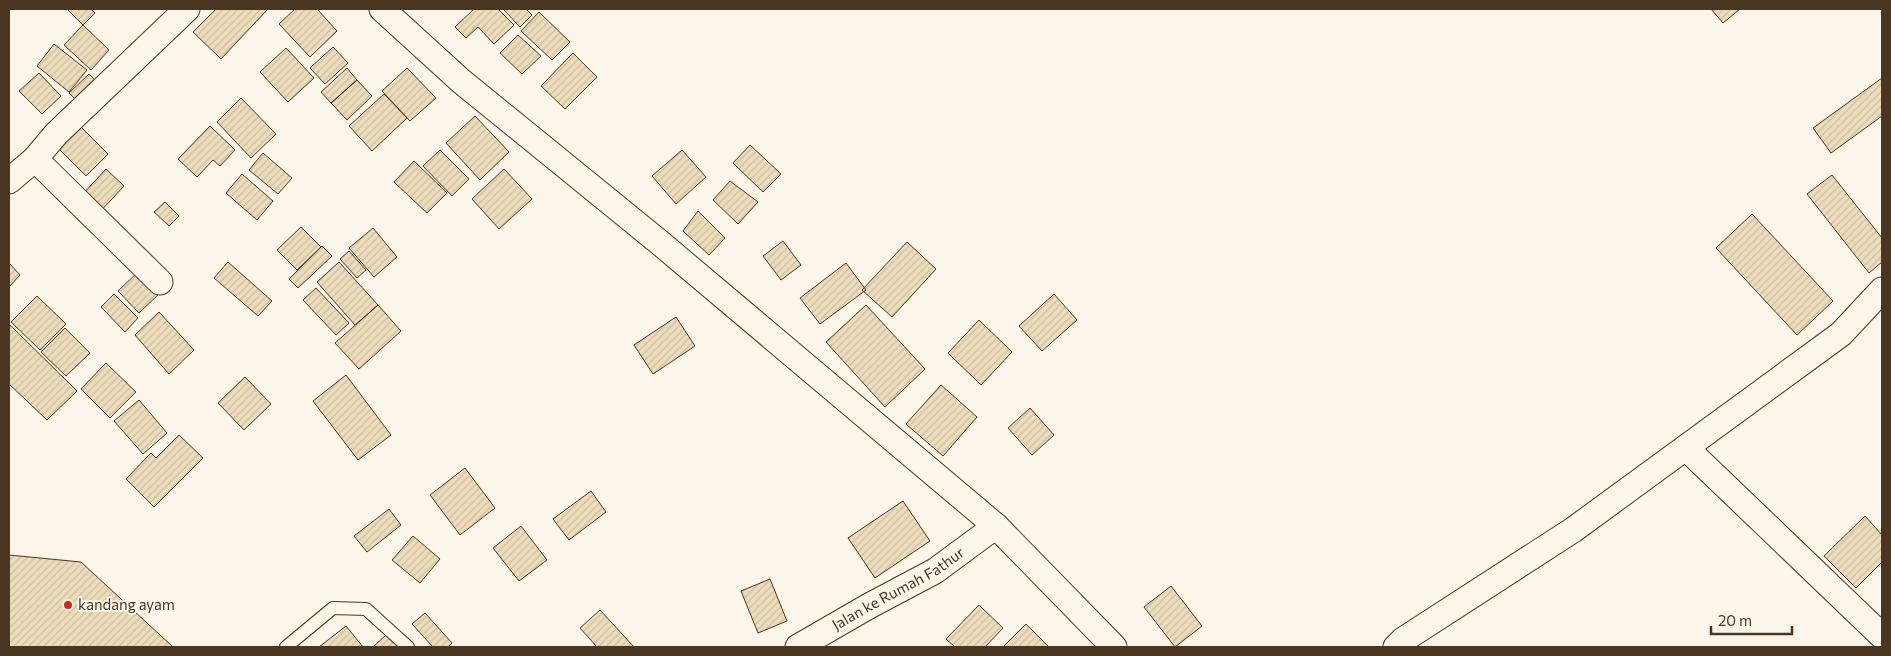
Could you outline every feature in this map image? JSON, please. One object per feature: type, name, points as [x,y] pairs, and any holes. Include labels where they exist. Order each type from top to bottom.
[{"type":"street","points":[[9,181],[35,159],[56,134],[187,9]]},
{"type":"street","points":[[382,9],[462,81],[659,242],[996,526],[1114,647]]},
{"type":"street","points":[[35,159],[160,282]]},
{"type":"street","points":[[1396,647],[1403,640],[1573,530],[1842,334],[1882,290]]},
{"type":"street","points":[[1686,448],[1882,636]]},
{"type":"street","name":"Jalan ke Rumah Fathur","points":[[798,647],[935,572],[996,526]]},
{"type":"lane","points":[[286,647],[333,608],[366,609],[408,647]]},
{"type":"building","points":[[67,9],[91,9],[95,13],[83,25]]},
{"type":"building","points":[[216,9],[268,9],[221,59],[193,32]]},
{"type":"building","points":[[295,9],[317,9],[337,31],[310,57],[279,24]]},
{"type":"building","points":[[474,9],[498,9],[514,25],[494,44],[478,27],[466,38],[455,27]]},
{"type":"building","points":[[503,9],[526,9],[532,15],[520,27]]},
{"type":"building","points":[[1711,9],[1740,9],[1723,23]]},
{"type":"building","points":[[539,12],[570,42],[552,60],[521,31]]},
{"type":"building","points":[[83,25],[109,50],[91,70],[64,45]]},
{"type":"building","points":[[518,35],[541,56],[522,74],[500,53]]},
{"type":"building","points":[[54,44],[87,70],[69,92],[37,66]]},
{"type":"building","points":[[333,47],[348,63],[325,84],[310,68]]},
{"type":"building","points":[[286,48],[314,78],[288,102],[260,72]]},
{"type":"building","points":[[573,53],[597,77],[565,109],[541,86]]},
{"type":"building","points":[[347,68],[357,80],[331,103],[321,92]]},
{"type":"building","points":[[407,68],[436,98],[410,121],[382,91]]},
{"type":"building","points":[[39,73],[61,96],[42,114],[19,91]]},
{"type":"building","points":[[89,74],[100,85],[80,104],[69,93]]},
{"type":"building","points":[[1882,78],[1882,116],[1831,153],[1813,128]]},
{"type":"building","points":[[357,80],[372,96],[347,120],[331,103]]},
{"type":"building","points":[[384,94],[407,118],[372,151],[349,126]]},
{"type":"building","points":[[241,98],[276,134],[251,158],[217,122]]},
{"type":"building","points":[[475,116],[509,152],[480,180],[446,143]]},
{"type":"building","points":[[80,126],[108,154],[86,176],[58,148]]},
{"type":"building","points":[[210,126],[235,150],[220,166],[213,160],[197,177],[178,159]]},
{"type":"building","points":[[750,145],[781,174],[763,192],[733,163]]},
{"type":"building","points":[[440,150],[469,179],[452,196],[423,166]]},
{"type":"building","points":[[682,150],[706,177],[676,204],[652,176]]},
{"type":"building","points":[[263,153],[292,178],[278,194],[249,170]]},
{"type":"building","points":[[414,161],[447,193],[427,213],[394,182]]},
{"type":"building","points":[[106,169],[124,186],[97,215],[82,195]]},
{"type":"building","points":[[504,169],[532,199],[499,229],[472,199]]},
{"type":"building","points":[[242,174],[273,201],[257,220],[226,193]]},
{"type":"building","points":[[1832,175],[1882,238],[1882,262],[1869,273],[1807,194]]},
{"type":"building","points":[[730,181],[758,202],[738,224],[713,200]]},
{"type":"building","points":[[165,202],[179,216],[169,226],[154,212]]},
{"type":"building","points":[[698,211],[725,238],[709,255],[683,231]]},
{"type":"building","points":[[1752,214],[1833,301],[1797,335],[1716,248]]},
{"type":"building","points":[[301,227],[321,247],[297,270],[277,250]]},
{"type":"building","points":[[373,228],[397,257],[374,277],[349,248]]},
{"type":"building","points":[[783,241],[801,265],[781,280],[763,256]]},
{"type":"building","points":[[907,242],[936,269],[892,317],[862,290]]},
{"type":"building","points":[[322,246],[332,256],[298,288],[289,279]]},
{"type":"building","points":[[349,251],[366,270],[357,278],[340,259]]},
{"type":"building","points":[[228,262],[272,301],[258,316],[214,278]]},
{"type":"building","points":[[339,262],[378,305],[355,325],[317,282]]},
{"type":"building","points":[[9,263],[20,275],[9,287]]},
{"type":"building","points":[[846,263],[866,290],[820,324],[800,298]]},
{"type":"building","points":[[140,270],[161,292],[139,313],[118,291]]},
{"type":"building","points":[[316,288],[349,323],[336,335],[303,300]]},
{"type":"building","points":[[114,294],[138,318],[125,332],[101,307]]},
{"type":"building","points":[[1054,294],[1077,320],[1042,351],[1019,326]]},
{"type":"building","points":[[37,296],[66,324],[40,350],[11,322]]},
{"type":"building","points":[[378,305],[401,331],[359,369],[335,343]]},
{"type":"building","points":[[866,305],[925,369],[885,407],[826,342]]},
{"type":"building","points":[[159,312],[194,350],[169,374],[135,335]]},
{"type":"building","points":[[676,317],[695,346],[653,374],[634,345]]},
{"type":"building","points":[[979,320],[1012,352],[981,385],[948,353]]},
{"type":"building","points":[[9,324],[77,391],[47,420],[9,384]]},
{"type":"building","points":[[65,328],[90,353],[66,376],[41,352]]},
{"type":"building","points":[[106,363],[136,392],[110,418],[81,389]]},
{"type":"building","points":[[346,375],[391,435],[358,460],[313,401]]},
{"type":"building","points":[[245,377],[271,404],[244,430],[218,403]]},
{"type":"building","points":[[941,385],[977,417],[943,456],[906,424]]},
{"type":"building","points":[[139,400],[167,433],[143,454],[114,421]]},
{"type":"building","points":[[1030,408],[1054,435],[1032,455],[1008,428]]},
{"type":"building","points":[[179,435],[203,458],[154,507],[126,479],[151,453],[156,458]]},
{"type":"building","points":[[465,468],[495,508],[460,535],[430,495]]},
{"type":"building","points":[[591,491],[606,512],[569,540],[553,519]]},
{"type":"building","points":[[903,501],[930,541],[875,578],[848,538]]},
{"type":"building","points":[[389,509],[401,525],[367,552],[354,536]]},
{"type":"building","points":[[1865,516],[1882,535],[1882,562],[1856,588],[1824,556]]},
{"type":"building","points":[[521,526],[547,560],[519,581],[493,548]]},
{"type":"building","points":[[413,536],[440,559],[420,583],[392,560]]},
{"type":"building","name":"kandang ayam","points":[[9,555],[81,562],[173,647],[9,647]]},
{"type":"building","points":[[770,579],[787,621],[758,633],[741,591]]},
{"type":"building","points":[[1171,586],[1202,626],[1175,647],[1144,607]]},
{"type":"building","points":[[979,605],[1003,628],[985,647],[955,647],[946,639]]},
{"type":"building","points":[[600,610],[634,647],[597,647],[580,628]]},
{"type":"building","points":[[425,613],[452,643],[448,647],[433,647],[412,624]]},
{"type":"building","points":[[1026,624],[1049,647],[1003,647]]},
{"type":"building","points":[[346,626],[363,647],[319,647]]},
{"type":"building","points":[[387,634],[399,647],[373,647]]},
{"type":"place","name":"kandang ayam","points":[[68,605]]}]
